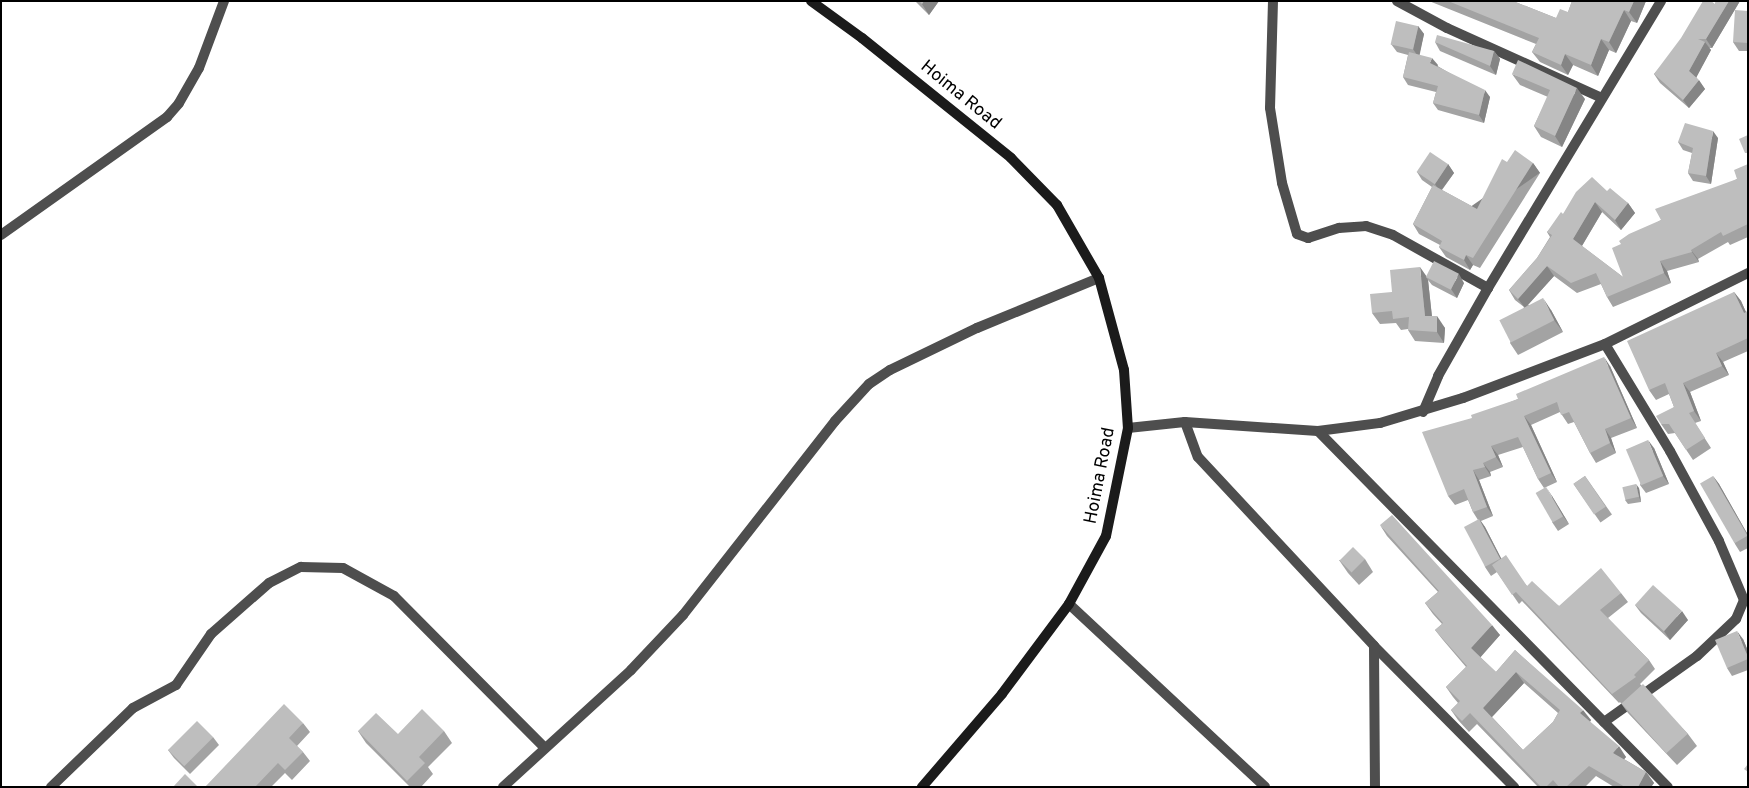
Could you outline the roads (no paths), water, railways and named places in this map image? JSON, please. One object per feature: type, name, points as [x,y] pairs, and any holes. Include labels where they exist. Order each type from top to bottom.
[{"type":"main road","name":"Hoima Road","points":[[811,1],[862,38],[1034,179],[1057,205],[1099,278],[1124,370],[1128,428],[1106,536],[1069,604],[1002,694],[922,787]]},
{"type":"street","points":[[1,235],[167,117],[179,103],[199,68],[224,1]]},
{"type":"street","points":[[1273,1],[1270,108],[1282,183],[1297,234],[1310,238],[1340,228],[1366,226],[1393,235],[1488,288]]},
{"type":"street","points":[[1397,1],[1447,28],[1602,98]]},
{"type":"street","points":[[1423,412],[1438,376],[1488,288],[1661,1]]},
{"type":"street","points":[[1128,428],[1185,422],[1318,431],[1380,423],[1423,412],[1604,344],[1748,273]]},
{"type":"street","points":[[503,787],[544,747],[631,670],[683,615],[835,421],[869,384],[890,370],[977,328],[1099,278]]},
{"type":"street","points":[[1604,344],[1706,516],[1733,570],[1744,600],[1736,618],[1697,656],[1604,722]]},
{"type":"street","points":[[1185,422],[1198,457],[1374,646],[1514,787]]},
{"type":"street","points":[[1318,431],[1668,787]]},
{"type":"street","points":[[52,787],[134,708],[176,685],[211,634],[269,583],[301,567],[343,568],[394,596],[544,747]]},
{"type":"street","points":[[1069,604],[1265,787]]},
{"type":"street","points":[[1374,646],[1376,787]]}]
